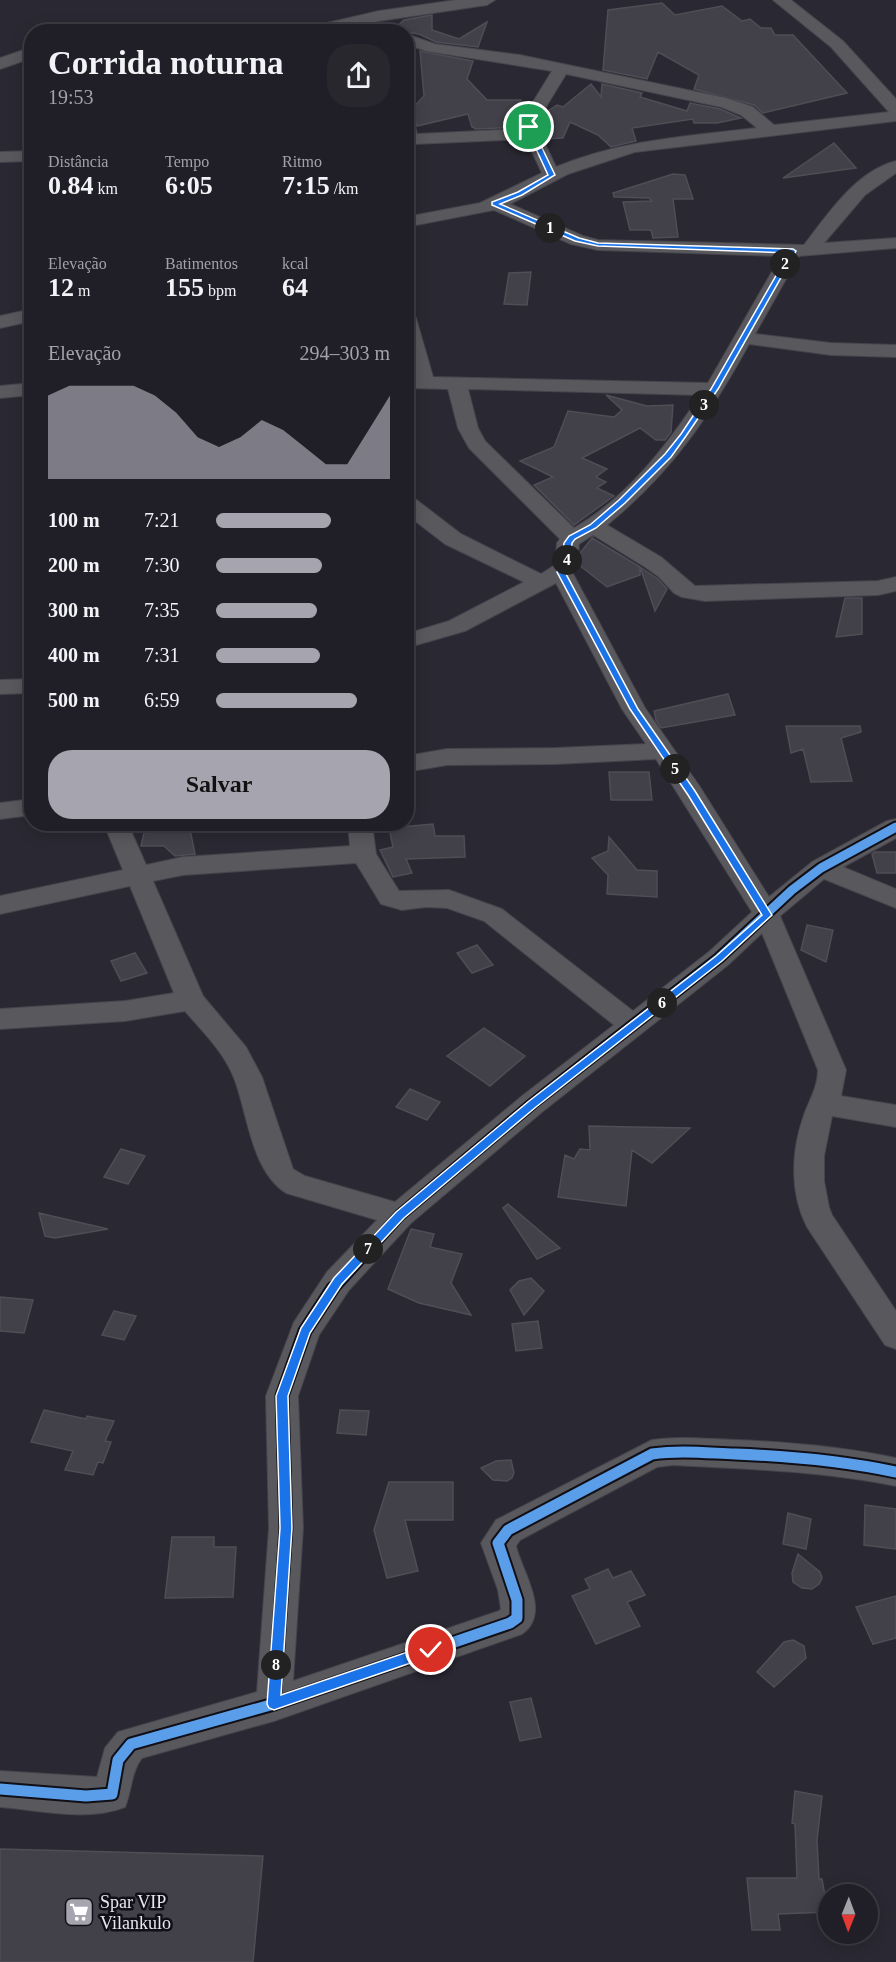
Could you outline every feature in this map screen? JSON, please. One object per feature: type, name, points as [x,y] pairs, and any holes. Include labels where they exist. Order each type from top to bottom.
[{"type":"street","points":[[343,24],[487,0]]},
{"type":"street","points":[[781,0],[837,44],[896,108]]},
{"type":"street","points":[[348,23],[352,24]]},
{"type":"street","points":[[414,41],[457,53],[520,60],[737,106],[747,111],[771,131]]},
{"type":"street","points":[[5,62],[24,55]]},
{"type":"street","points":[[5,62],[24,71]]},
{"type":"street","points":[[551,175],[530,134],[530,120],[562,68]]},
{"type":"street","points":[[414,221],[458,214],[495,204],[551,175],[609,153],[635,147],[896,116]]},
{"type":"street","points":[[414,140],[530,134]]},
{"type":"street","points":[[0,157],[24,156]]},
{"type":"street","points":[[414,639],[457,626],[550,577],[566,566],[568,543],[572,538],[593,526],[622,502],[668,455],[714,389],[801,250],[862,188],[896,166]]},
{"type":"street","points":[[495,204],[577,240],[598,244],[801,250],[896,243]]},
{"type":"street","points":[[0,322],[24,317]]},
{"type":"street","points":[[744,338],[831,350],[896,351]]},
{"type":"street","points":[[416,382],[714,389]]},
{"type":"street","points":[[457,384],[468,428],[476,444],[572,538]]},
{"type":"street","points":[[0,392],[24,390]]},
{"type":"street","points":[[414,509],[453,539],[500,560],[550,577],[634,709],[692,793],[767,915],[832,1070],[833,1083],[809,1146],[810,1199],[818,1219],[896,1336]]},
{"type":"street","points":[[593,526],[653,562],[667,572],[682,588],[690,592],[705,594],[878,588],[896,584]]},
{"type":"street","points":[[0,687],[24,686]]},
{"type":"street","points":[[414,763],[447,757],[556,756],[663,751]]},
{"type":"street","points":[[0,811],[24,808]]},
{"type":"street","points":[[274,1704],[286,1528],[282,1396],[305,1331],[338,1281],[400,1215],[532,1104],[719,958],[792,890],[821,868],[896,827]]},
{"type":"street","points":[[119,831],[191,1000],[236,1054],[244,1070],[276,1167],[283,1177],[296,1185],[400,1215]]},
{"type":"street","points":[[361,831],[363,854],[390,898],[402,901],[426,898],[449,899],[492,915],[633,1025]]},
{"type":"street","points":[[0,905],[183,866],[363,854]]},
{"type":"street","points":[[821,868],[896,899]]},
{"type":"street","points":[[0,1019],[125,1011],[191,1000]]},
{"type":"street","points":[[824,1104],[896,1116]]},
{"type":"street","points":[[0,1789],[86,1796],[112,1794],[118,1760],[131,1744],[274,1704],[510,1623],[517,1618],[519,1607],[500,1557],[498,1543],[508,1530],[652,1454],[673,1451],[824,1460],[867,1465],[896,1472]]},
{"type":"building","points":[[662,3],[675,15],[722,6],[742,21],[750,19],[761,28],[771,28],[775,35],[793,35],[847,93],[763,113],[754,105],[694,89],[699,75],[658,52],[647,79],[603,70],[608,10]]},
{"type":"building","points":[[432,15],[432,30],[459,39],[487,22],[478,47],[436,42],[414,33],[414,24],[400,24],[404,20]]},
{"type":"building","points":[[420,51],[473,61],[467,79],[487,100],[521,100],[520,127],[476,129],[472,127],[468,114],[417,126],[414,119],[414,107],[424,96]]},
{"type":"building","points":[[591,84],[601,97],[602,84],[642,93],[640,97],[687,111],[690,103],[720,109],[741,118],[717,123],[694,123],[693,119],[632,128],[636,141],[611,147],[598,135],[570,122],[563,138],[545,139],[539,127],[545,113],[557,105],[563,107]]},
{"type":"building","points":[[834,143],[856,168],[783,178]]},
{"type":"building","points":[[673,174],[685,175],[693,199],[673,199],[678,237],[653,238],[651,230],[630,230],[623,202],[652,201],[649,198],[614,197],[613,193]]},
{"type":"building","points":[[531,272],[527,305],[504,304],[509,273]]},
{"type":"building","points":[[606,395],[647,406],[673,405],[671,432],[665,440],[656,440],[640,428],[582,458],[607,469],[596,477],[606,482],[597,488],[614,496],[574,525],[534,485],[553,477],[520,461],[554,447],[568,411],[614,417],[622,410]]},
{"type":"building","points":[[592,538],[640,567],[640,575],[607,587],[579,565],[580,553]]},
{"type":"building","points":[[640,567],[658,579],[667,589],[655,611]]},
{"type":"building","points":[[845,598],[862,598],[862,634],[836,637]]},
{"type":"building","points":[[728,694],[735,715],[661,728],[656,720],[654,711]]},
{"type":"building","points":[[786,726],[860,726],[861,732],[841,738],[852,781],[811,782],[803,749],[791,753]]},
{"type":"building","points":[[609,772],[649,772],[652,800],[611,800]]},
{"type":"building","points":[[433,824],[435,836],[464,836],[465,857],[406,859],[412,873],[393,877],[380,850],[393,847],[390,831],[414,831],[414,826]]},
{"type":"building","points":[[144,831],[190,831],[195,854],[175,856],[164,846],[141,846]]},
{"type":"building","points":[[609,837],[637,870],[657,871],[657,897],[607,894],[608,875],[592,858],[608,851]]},
{"type":"building","points":[[896,852],[896,873],[877,873],[872,854]]},
{"type":"building","points":[[807,925],[833,930],[826,962],[801,950]]},
{"type":"building","points":[[477,945],[493,965],[472,973],[457,953]]},
{"type":"building","points":[[135,953],[147,973],[121,981],[111,961]]},
{"type":"building","points":[[484,1028],[525,1056],[490,1086],[447,1056]]},
{"type":"building","points":[[410,1089],[440,1102],[427,1120],[396,1107]]},
{"type":"building","points":[[589,1126],[690,1128],[652,1163],[632,1150],[626,1206],[558,1197],[565,1155],[574,1159],[580,1149],[590,1150]]},
{"type":"building","points":[[121,1149],[145,1156],[128,1184],[104,1177]]},
{"type":"building","points":[[508,1204],[560,1248],[537,1259],[503,1208]]},
{"type":"building","points":[[39,1213],[108,1229],[55,1238],[45,1236]]},
{"type":"building","points":[[411,1229],[434,1234],[430,1247],[462,1254],[451,1283],[471,1315],[419,1303],[388,1289]]},
{"type":"building","points":[[531,1278],[544,1291],[524,1315],[510,1290],[519,1281]]},
{"type":"building","points":[[0,1297],[33,1300],[24,1333],[0,1331]]},
{"type":"building","points":[[114,1311],[136,1316],[124,1340],[102,1335]]},
{"type":"building","points":[[538,1321],[542,1348],[516,1351],[512,1324]]},
{"type":"building","points":[[44,1410],[86,1419],[87,1416],[114,1421],[105,1441],[111,1442],[103,1463],[98,1462],[93,1475],[65,1470],[73,1451],[31,1442]]},
{"type":"building","points":[[340,1410],[369,1411],[366,1435],[337,1433]]},
{"type":"building","points":[[511,1460],[514,1473],[507,1481],[493,1480],[481,1468],[496,1461]]},
{"type":"building","points":[[389,1482],[453,1482],[453,1520],[405,1520],[418,1571],[387,1578],[374,1530]]},
{"type":"building","points":[[865,1505],[896,1509],[896,1549],[864,1545]]},
{"type":"building","points":[[788,1513],[811,1519],[806,1549],[783,1544]]},
{"type":"building","points":[[172,1537],[214,1537],[214,1547],[236,1547],[233,1597],[165,1598]]},
{"type":"building","points":[[798,1554],[820,1572],[822,1578],[819,1584],[812,1589],[802,1588],[793,1582],[792,1573]]},
{"type":"building","points":[[608,1569],[613,1578],[631,1571],[645,1595],[627,1602],[640,1626],[596,1644],[572,1596],[590,1589],[585,1579]]},
{"type":"building","points":[[896,1596],[896,1638],[873,1644],[856,1607]]},
{"type":"building","points":[[793,1640],[804,1646],[806,1658],[774,1687],[757,1672],[784,1642]]},
{"type":"building","points":[[531,1698],[541,1737],[520,1741],[510,1702]]},
{"type":"building","points":[[795,1791],[822,1796],[817,1840],[819,1879],[822,1879],[823,1884],[818,1884],[818,1912],[778,1914],[780,1930],[752,1930],[747,1878],[797,1878],[795,1824],[792,1823]]},
{"type":"building","points":[[0,1849],[263,1856],[253,1962],[0,1962]]},
{"type":"cycle path","points":[[274,1704],[286,1528],[282,1396],[305,1331],[338,1281],[400,1215],[532,1104],[719,958],[792,890],[821,868],[896,827]]},
{"type":"cycle path","points":[[0,1789],[86,1796],[112,1794],[118,1760],[131,1744],[274,1704],[510,1623],[517,1618],[517,1600],[498,1543],[508,1530],[652,1454],[673,1451],[785,1457],[841,1462],[896,1472]]},
{"type":"place","name":"Spar VIP Vilankulo","points":[[79,1912]]},
{"type":"route","points":[[431,1650],[274,1704],[286,1528],[282,1396],[305,1331],[338,1281],[400,1215],[532,1104],[719,958],[767,915],[692,793],[634,709],[561,572],[566,566],[568,543],[572,538],[593,526],[622,502],[668,455],[684,435],[714,389],[793,251],[598,244],[577,240],[495,204],[551,175],[530,134],[529,127]]}]
